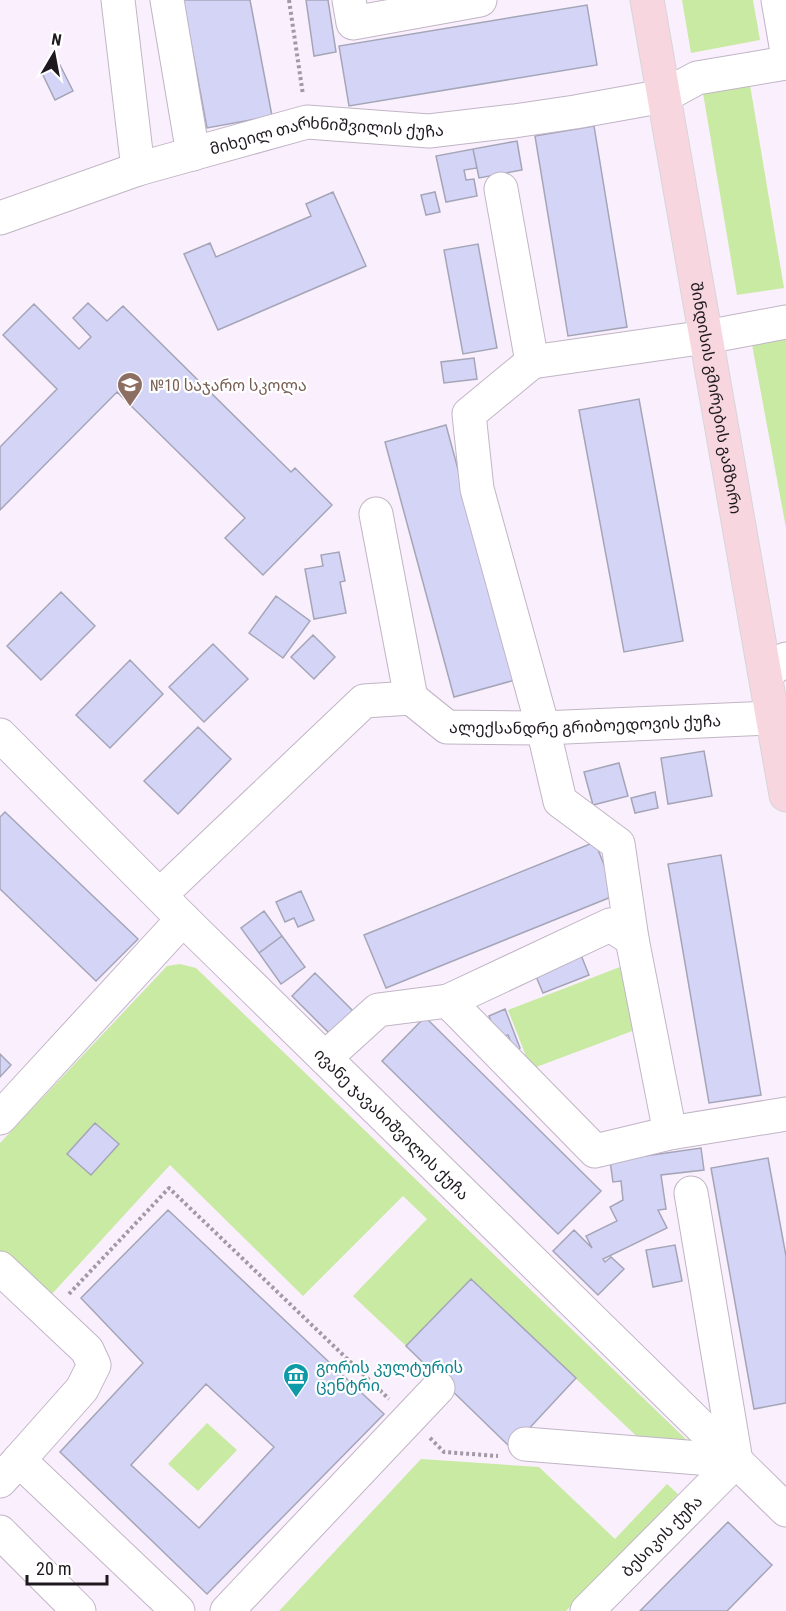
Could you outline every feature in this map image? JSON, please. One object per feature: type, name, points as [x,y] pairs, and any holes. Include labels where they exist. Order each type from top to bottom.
[{"type":"main road","name":"შინდისის გმირების გამზირი","points":[[647,0],[706,337],[775,666],[779,736],[786,795]]},
{"type":"street","points":[[118,0],[138,169]]},
{"type":"street","points":[[166,0],[193,154]]},
{"type":"street","points":[[349,0],[353,22],[480,0]]},
{"type":"street","points":[[778,0],[786,46]]},
{"type":"street","name":"მიხეილ თარხნიშვილის ქუჩა","points":[[0,218],[138,169],[307,122],[429,130],[575,112],[664,96],[697,78],[786,63]]},
{"type":"street","points":[[501,189],[532,362]]},
{"type":"street","points":[[670,1133],[632,939],[618,844],[560,801],[543,728],[477,489],[469,414],[532,362],[706,337],[786,322]]},
{"type":"street","points":[[160,895],[364,701],[411,698],[376,514]]},
{"type":"street","name":"ალექსანდრე გრიბოედოვის ქუჩა","points":[[411,698],[447,727],[779,736]]},
{"type":"street","name":"ივანე ჯავახიშვილის ქუჩა","points":[[0,735],[183,919],[786,1510]]},
{"type":"street","points":[[0,1118],[183,919]]},
{"type":"street","points":[[325,1058],[378,1010],[448,1001],[610,925],[632,939]]},
{"type":"street","points":[[448,1001],[595,1151],[670,1133],[786,1114]]},
{"type":"street","points":[[517,1450],[736,1461],[691,1193]]},
{"type":"street","points":[[0,1268],[87,1350],[94,1365],[82,1389],[10,1470],[178,1611]]},
{"type":"street","points":[[226,1611],[438,1388]]},
{"type":"street","name":"ბესიკის ქუჩა","points":[[587,1611],[736,1461]]},
{"type":"street","points":[[0,1532],[79,1611]]},
{"type":"path","points":[[289,0],[307,122]]},
{"type":"path","points":[[50,1314],[169,1188],[444,1452],[517,1450]]},
{"type":"green space","points":[[682,0],[753,0],[760,40],[691,53]]},
{"type":"green space","points":[[750,85],[784,288],[737,295],[703,93]]},
{"type":"green space","points":[[786,333],[786,528],[751,339]]},
{"type":"green space","points":[[180,964],[196,968],[691,1444],[669,1467],[471,1279],[406,1346],[353,1296],[427,1219],[403,1196],[303,1296],[170,1165],[41,1306],[0,1267],[0,1143],[167,966]]},
{"type":"green space","points":[[620,967],[643,1027],[531,1069],[508,1010]]},
{"type":"green space","points":[[207,1423],[237,1450],[198,1491],[168,1464]]},
{"type":"green space","points":[[421,1459],[539,1467],[615,1539],[667,1484],[678,1494],[566,1611],[279,1611]]},
{"type":"building","points":[[183,0],[250,0],[272,116],[207,128]]},
{"type":"building","points":[[306,0],[328,0],[336,52],[314,56]]},
{"type":"building","points":[[587,5],[597,65],[349,106],[339,46]]},
{"type":"building","points":[[60,65],[73,91],[55,100],[42,73]]},
{"type":"building","points":[[594,126],[627,327],[568,336],[535,136]]},
{"type":"building","points":[[517,141],[522,170],[479,178],[473,149]]},
{"type":"building","points":[[473,149],[477,168],[464,170],[466,180],[474,179],[477,196],[446,202],[436,156]]},
{"type":"building","points":[[333,192],[366,266],[218,330],[184,254],[210,243],[216,257],[311,216],[306,204]]},
{"type":"building","points":[[435,192],[440,212],[426,215],[421,195]]},
{"type":"building","points":[[478,244],[497,348],[463,354],[444,250]]},
{"type":"building","points":[[88,303],[107,321],[123,306],[291,472],[295,468],[332,505],[263,575],[225,538],[245,518],[117,392],[0,510],[0,447],[57,389],[3,335],[34,304],[79,349],[91,337],[73,318]]},
{"type":"building","points":[[474,358],[477,379],[444,383],[441,362]]},
{"type":"building","points":[[639,399],[683,641],[624,652],[579,410]]},
{"type":"building","points":[[446,425],[515,680],[454,697],[385,442]]},
{"type":"building","points":[[339,552],[345,581],[340,582],[346,613],[314,619],[305,569],[323,566],[321,555]]},
{"type":"building","points":[[61,592],[95,626],[41,680],[7,646]]},
{"type":"building","points":[[276,596],[310,621],[283,658],[249,633]]},
{"type":"building","points":[[313,635],[335,657],[314,679],[291,657]]},
{"type":"building","points":[[213,644],[248,679],[204,722],[169,687]]},
{"type":"building","points":[[130,660],[163,694],[110,748],[76,715]]},
{"type":"building","points":[[198,727],[231,759],[178,814],[144,781]]},
{"type":"building","points":[[704,751],[712,796],[668,804],[661,758]]},
{"type":"building","points":[[619,763],[628,796],[593,805],[584,772]]},
{"type":"building","points":[[655,792],[658,808],[635,813],[631,798]]},
{"type":"building","points":[[5,812],[138,939],[96,981],[0,889],[0,817]]},
{"type":"building","points":[[595,842],[616,895],[386,988],[364,935]]},
{"type":"building","points":[[721,855],[761,1095],[709,1103],[668,864]]},
{"type":"building","points":[[301,891],[314,920],[298,927],[294,918],[285,922],[276,902]]},
{"type":"building","points":[[264,911],[282,936],[259,953],[241,928]]},
{"type":"building","points":[[282,936],[305,967],[281,984],[259,953]]},
{"type":"building","points":[[581,955],[589,975],[543,993],[535,974]]},
{"type":"building","points":[[315,973],[356,1014],[333,1037],[292,996]]},
{"type":"building","points":[[505,1009],[520,1048],[514,1050],[508,1035],[497,1039],[489,1016]]},
{"type":"building","points":[[425,1017],[601,1191],[558,1234],[382,1061]]},
{"type":"building","points":[[0,1054],[11,1065],[0,1077]]},
{"type":"building","points":[[95,1123],[119,1144],[91,1175],[67,1154]]},
{"type":"building","points":[[701,1148],[704,1170],[661,1175],[666,1209],[658,1210],[667,1228],[603,1259],[605,1262],[611,1257],[624,1269],[598,1295],[553,1251],[574,1230],[592,1248],[586,1236],[617,1221],[610,1207],[623,1200],[621,1181],[613,1182],[610,1161]]},
{"type":"building","points":[[768,1158],[786,1256],[786,1403],[754,1409],[711,1168]]},
{"type":"building","name":"გორის კულტურის ცენტრი","points":[[168,1210],[384,1414],[207,1594],[60,1452],[143,1363],[81,1298]],"holes":[[[206,1384],[274,1447],[199,1528],[131,1465]]]},
{"type":"building","points":[[675,1245],[682,1281],[653,1287],[646,1250]]},
{"type":"building","points":[[471,1279],[576,1378],[511,1448],[406,1346]]},
{"type":"building","points":[[728,1522],[772,1565],[727,1611],[640,1611]]},
{"type":"place","name":"№10 საჯარო სკოლა","points":[[130,408]]},
{"type":"place","name":"გორის კულტურის ცენტრი","points":[[296,1399]]}]
